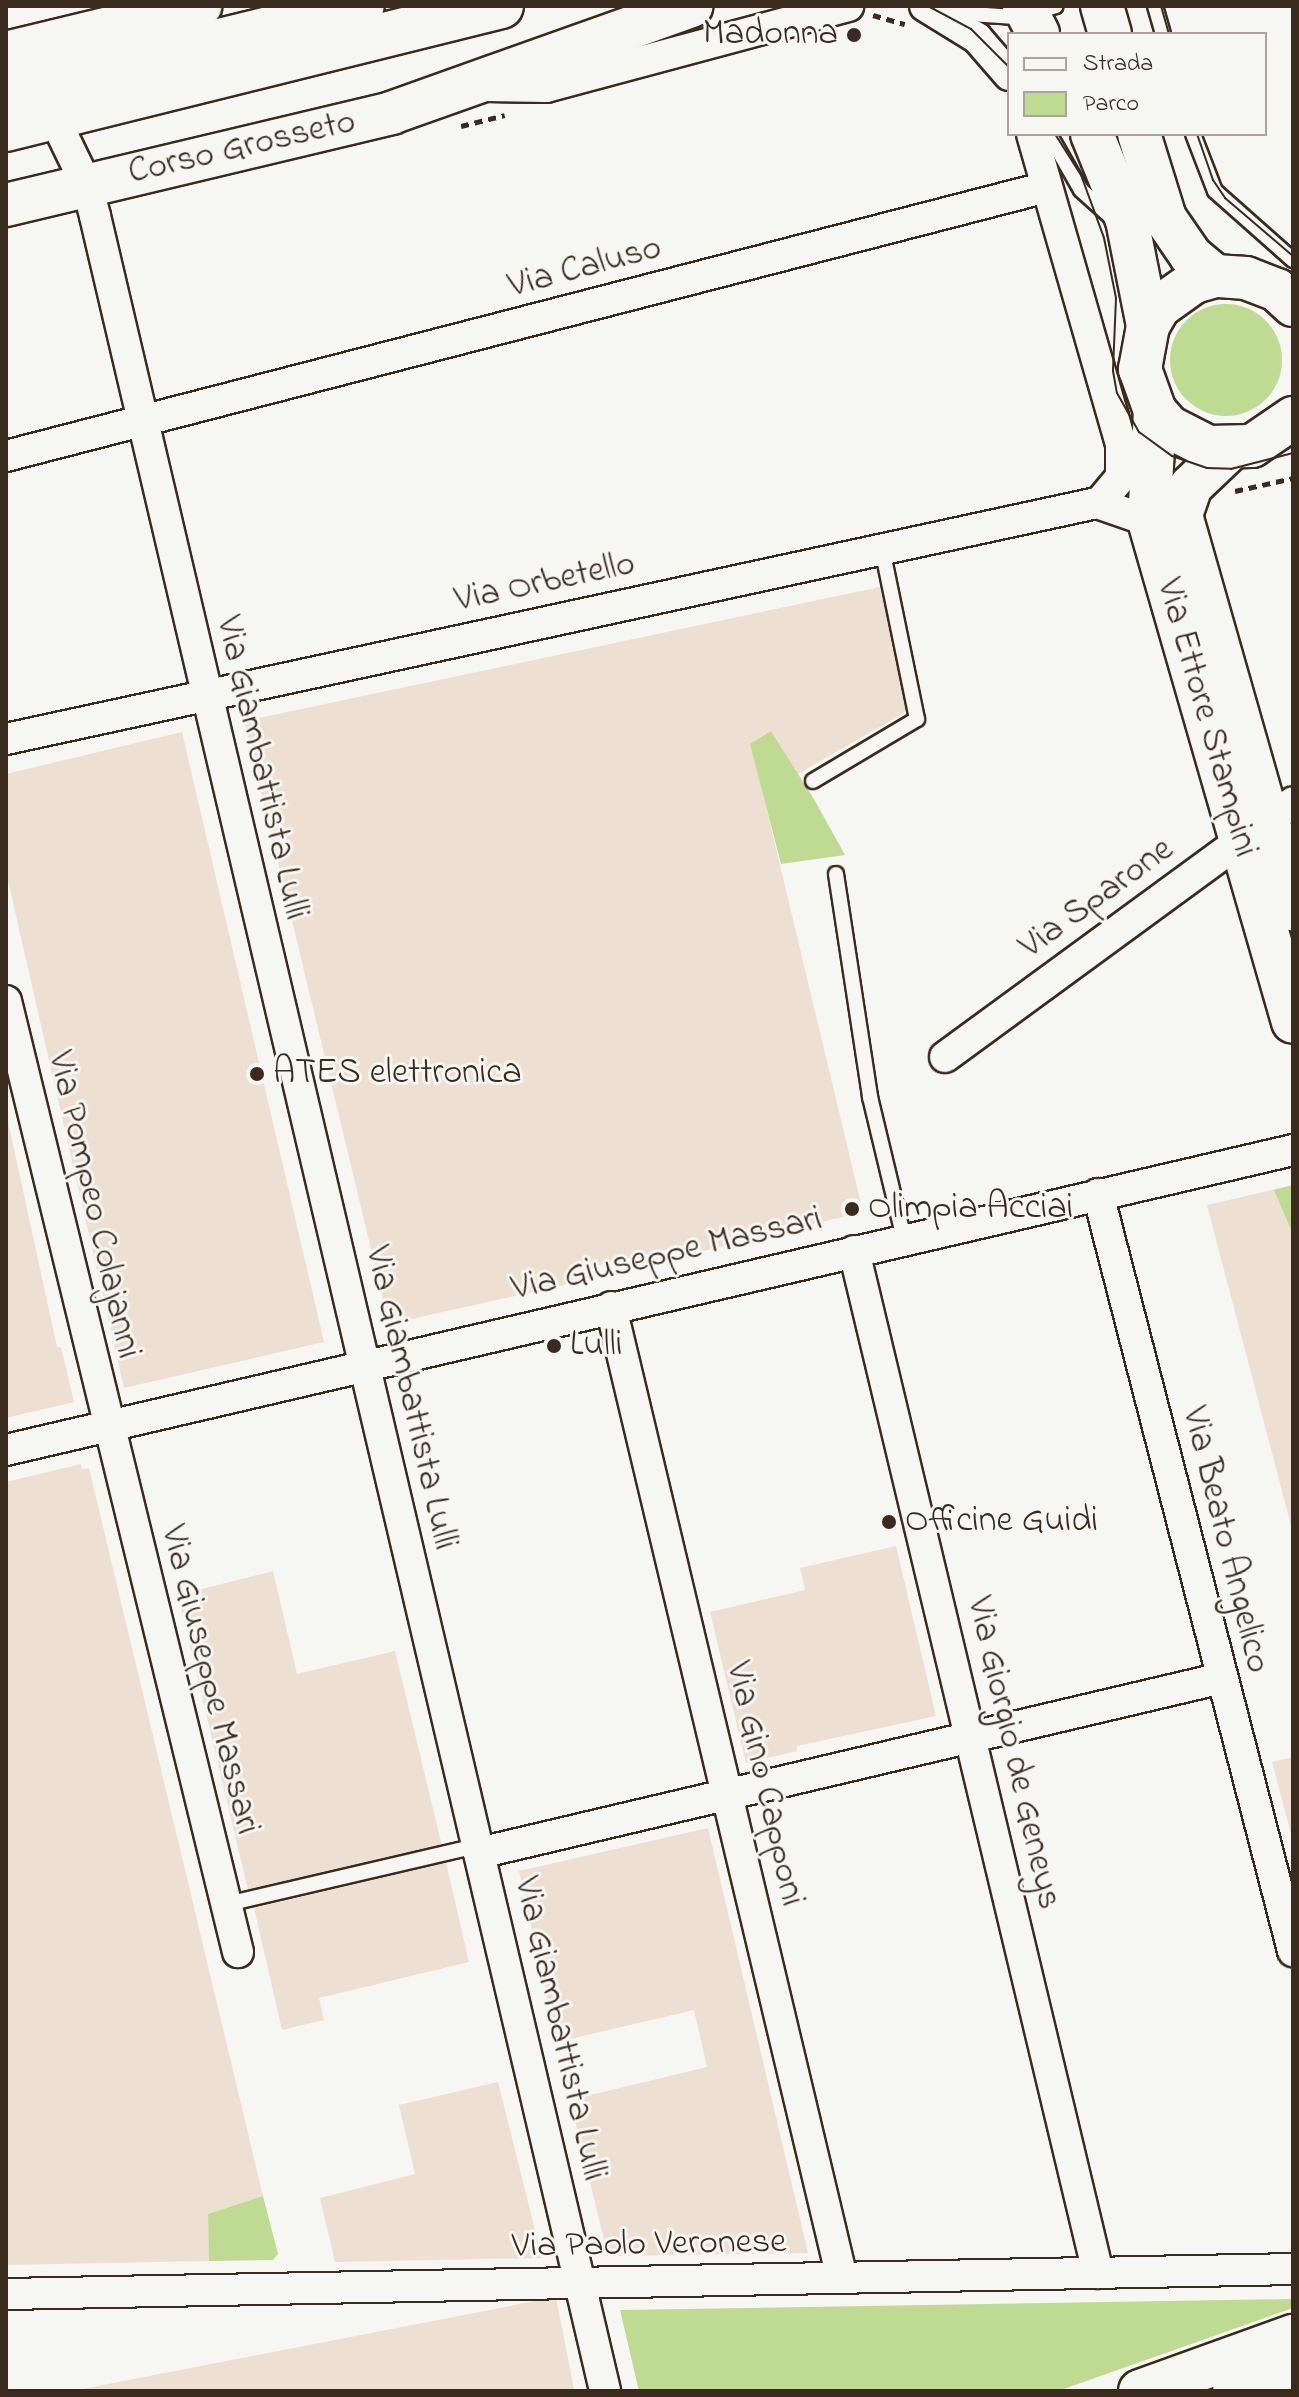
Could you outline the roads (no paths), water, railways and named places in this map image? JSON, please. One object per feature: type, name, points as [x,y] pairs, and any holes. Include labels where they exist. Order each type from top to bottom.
[{"type":"main road","points":[[22,72],[200,6]]},
{"type":"main road","points":[[22,72],[362,6]]},
{"type":"main road","points":[[22,72],[501,6]]},
{"type":"main road","name":"Corso Grosseto","points":[[6,205],[391,113],[476,86],[692,6]]},
{"type":"main road","points":[[1102,6],[1109,32]]},
{"type":"main road","points":[[6,129],[22,72]]},
{"type":"main road","points":[[1093,136],[1131,235],[1148,326],[1140,369],[1155,411],[1190,440],[1293,450]]},
{"type":"main road","points":[[1140,136],[1165,218],[1191,256],[1215,276]]},
{"type":"main road","points":[[1148,326],[1175,293],[1215,276],[1257,281],[1293,305]]},
{"type":"main road","name":"Via Ettore Stampini","points":[[1155,411],[1149,521],[1267,821],[1293,1022]]},
{"type":"main road","name":"Via Ettore Stampini","points":[[1293,418],[1241,447],[1191,486],[1181,515],[1293,909]]},
{"type":"main road","points":[[1140,2391],[1293,2336]]},
{"type":"main road","points":[[1234,2391],[1293,2369]]},
{"type":"street","name":"Corso Grosseto","points":[[476,86],[546,87],[848,6]]},
{"type":"street","points":[[925,6],[977,38],[1007,73]]},
{"type":"street","name":"Via Giambattista Lulli","points":[[22,72],[87,186],[204,695],[605,2391]]},
{"type":"street","points":[[1033,136],[1121,444],[1121,477],[1100,502],[1149,521]]},
{"type":"street","name":"Via Caluso","points":[[143,423],[1047,187]]},
{"type":"street","points":[[6,456],[143,423]]},
{"type":"street","name":"Via Orbetello","points":[[6,739],[1100,502]]},
{"type":"street","name":"Via Sparone","points":[[945,1057],[1267,821]]},
{"type":"street","name":"Via Pompeo Colajanni","points":[[6,1001],[106,1426]]},
{"type":"street","name":"Via Giuseppe Massari","points":[[6,1450],[1293,1150]]},
{"type":"street","name":"Via Beato Angelico","points":[[1098,1194],[1293,1951]]},
{"type":"street","name":"Via Giorgio de Geneys","points":[[854,1251],[1098,2273]]},
{"type":"street","name":"Via Gino Capponi","points":[[611,1307],[842,2278]]},
{"type":"street","name":"Via Giuseppe Massari","points":[[106,1426],[238,1952]]},
{"type":"street","points":[[478,1850],[727,1795],[1222,1678]]},
{"type":"street","name":"Via Paolo Veronese","points":[[6,2294],[1293,2269]]},
{"type":"lane","points":[[937,6],[970,17],[1037,15]]},
{"type":"lane","points":[[1155,6],[1162,32]]},
{"type":"lane","points":[[1050,136],[1081,190],[1131,235]]},
{"type":"lane","points":[[1194,136],[1215,191],[1293,260]]},
{"type":"lane","points":[[813,781],[917,719],[882,549]]},
{"type":"lane","points":[[836,874],[870,1097],[904,1239]]},
{"type":"lane","points":[[227,1904],[478,1850]]},
{"type":"tram line","points":[[928,6],[971,29],[1007,65]]},
{"type":"tram line","points":[[1161,6],[1168,32]]},
{"type":"tram line","points":[[1056,136],[1081,175],[1104,238],[1116,298],[1113,371],[1117,393],[1139,432],[1172,456],[1207,468],[1231,469],[1293,453]]},
{"type":"tram line","points":[[1198,136],[1213,180],[1225,198],[1293,256]]},
{"type":"place","name":"Madonna","points":[[854,35]]},
{"type":"place","name":"ATES elettronica","points":[[257,1074]]},
{"type":"place","name":"Olimpia Acciai","points":[[852,1209]]},
{"type":"place","name":"Lulli","points":[[554,1346]]},
{"type":"place","name":"Officine Guidi","points":[[889,1522]]}]
